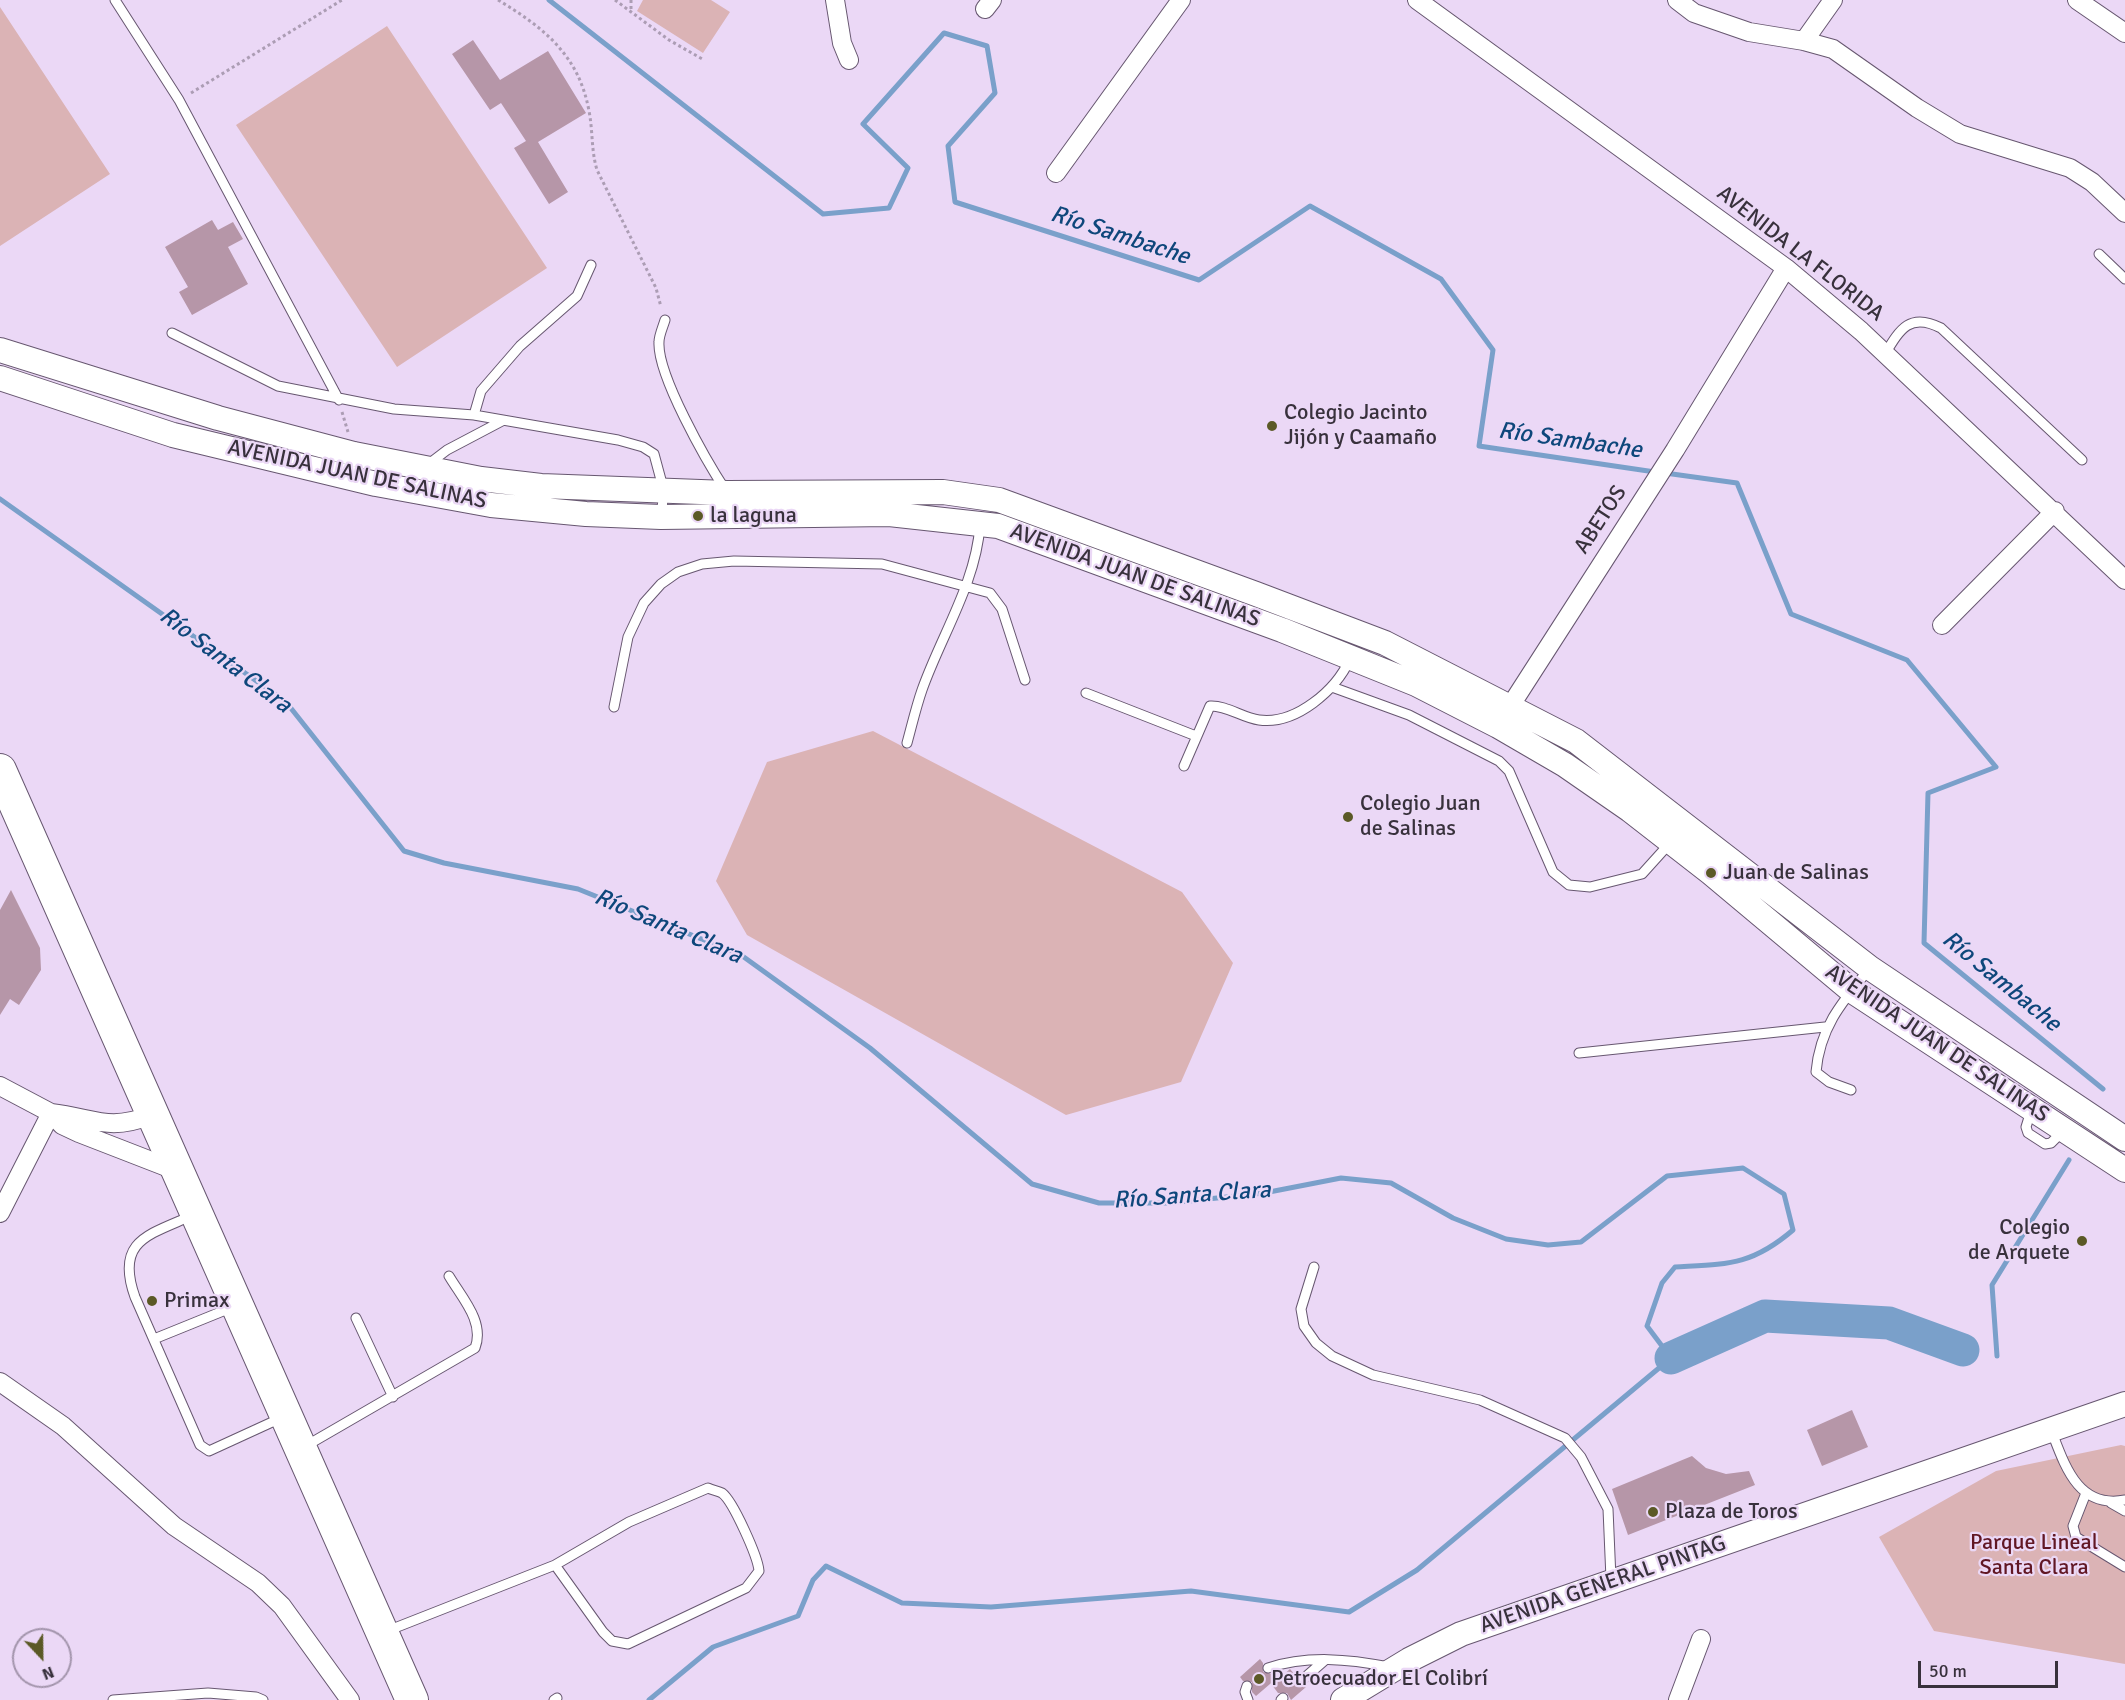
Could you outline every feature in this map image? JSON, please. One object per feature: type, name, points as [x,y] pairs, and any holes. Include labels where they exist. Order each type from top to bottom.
[{"type":"highway","points":[[0,770],[412,1700]]},
{"type":"main road","name":"AVENIDA JUAN DE SALINAS","points":[[0,350],[218,418],[354,454],[481,479],[541,486],[727,493],[943,492],[999,500],[1385,643],[1510,705],[1576,741],[1870,968],[2125,1139]]},
{"type":"main road","name":"AVENIDA JUAN DE SALINAS","points":[[0,378],[173,435],[376,484],[491,505],[586,514],[661,517],[889,514],[998,526],[1351,657],[1416,684],[1508,732],[1599,787],[1671,842],[1852,991],[2125,1170]]},
{"type":"main road","points":[[1351,657],[1360,634]]},
{"type":"main road","name":"AVENIDA GENERAL PINTAG","points":[[1343,1700],[1395,1668],[1461,1634],[2051,1430],[2120,1403]]},
{"type":"street","points":[[835,0],[842,42],[849,60]]},
{"type":"street","points":[[1056,173],[1180,0]]},
{"type":"street","name":"AVENIDA LA FLORIDA","points":[[1417,0],[1786,268],[1885,354],[2055,511],[2125,580]]},
{"type":"street","points":[[1677,0],[1694,13],[1749,32],[1804,41],[1833,50],[1848,58],[1917,108],[1960,134],[2070,168],[2092,182],[2125,213]]},
{"type":"street","points":[[1804,41],[1832,0]]},
{"type":"street","points":[[2077,0],[2122,24]]},
{"type":"street","name":"ABETOS","points":[[1510,705],[1675,450],[1786,268]]},
{"type":"street","points":[[1941,625],[2055,511]]},
{"type":"street","points":[[0,1086],[51,1113],[109,1126],[130,1124],[152,1115]]},
{"type":"street","points":[[51,1113],[62,1125],[79,1133],[177,1171]]},
{"type":"street","points":[[0,1213],[51,1113]]},
{"type":"street","points":[[0,1382],[63,1426],[174,1526],[258,1583],[282,1606],[350,1700]]},
{"type":"street","points":[[1678,1700],[1701,1639]]},
{"type":"lane","points":[[115,0],[179,100],[339,400]]},
{"type":"lane","points":[[2099,254],[2125,279]]},
{"type":"lane","points":[[474,415],[481,391],[520,346],[577,296],[591,265]]},
{"type":"lane","points":[[665,320],[659,342],[662,367],[704,457],[727,493]]},
{"type":"lane","points":[[1885,354],[1897,334],[1907,324],[1923,321],[1941,328],[2082,460]]},
{"type":"lane","points":[[172,333],[278,386],[339,400],[394,409],[474,415],[618,440],[643,447],[654,454],[664,491],[661,517]]},
{"type":"lane","points":[[424,468],[447,450],[502,421]]},
{"type":"lane","points":[[907,743],[922,690],[964,588],[979,543],[980,523]]},
{"type":"lane","points":[[614,707],[628,637],[644,603],[661,584],[678,572],[702,564],[734,561],[882,564],[964,588],[990,593],[1002,609],[1025,680]]},
{"type":"lane","points":[[1184,766],[1210,706],[1265,720],[1287,715],[1310,705],[1332,687],[1343,674],[1351,657]]},
{"type":"lane","points":[[1332,687],[1409,715],[1499,761],[1509,771],[1554,872],[1569,885],[1590,887],[1642,874],[1671,842]]},
{"type":"lane","points":[[1086,693],[1196,736]]},
{"type":"lane","points":[[1851,1090],[1829,1082],[1816,1072],[1826,1028],[1870,968]]},
{"type":"lane","points":[[1579,1053],[1826,1028]]},
{"type":"lane","points":[[196,1214],[154,1231],[134,1246],[130,1254],[129,1280],[200,1445],[209,1450],[285,1417]]},
{"type":"lane","points":[[1314,1267],[1301,1309],[1304,1326],[1316,1343],[1332,1356],[1373,1375],[1480,1400],[1565,1438],[1581,1457],[1608,1509],[1611,1582]]},
{"type":"lane","points":[[299,1449],[393,1397],[474,1348],[480,1336],[476,1321],[449,1276]]},
{"type":"lane","points":[[154,1339],[238,1305]]},
{"type":"lane","points":[[356,1318],[393,1397]]},
{"type":"lane","points":[[2051,1430],[2062,1460],[2075,1481],[2096,1500],[2111,1503],[2125,1511]]},
{"type":"lane","points":[[382,1633],[555,1564],[629,1522],[708,1488],[723,1493],[758,1559],[759,1571],[746,1588],[628,1644],[612,1641],[603,1632],[555,1564]]},
{"type":"lane","points":[[2086,1493],[2073,1526],[2076,1537],[2125,1567]]},
{"type":"lane","points":[[2111,1503],[2125,1500]]},
{"type":"lane","points":[[1301,1681],[1325,1660]]},
{"type":"lane","points":[[1268,1668],[1288,1661],[1352,1660],[1395,1668]]},
{"type":"lane","points":[[1247,1686],[1245,1692],[1248,1700]]},
{"type":"lane","points":[[113,1700],[208,1693],[256,1697],[263,1700]]},
{"type":"path","points":[[179,100],[342,0]]},
{"type":"path","points":[[498,0],[548,32],[562,50],[584,89],[591,121],[591,151],[597,170],[656,288],[665,320]]},
{"type":"path","points":[[615,0],[669,40],[704,60]]},
{"type":"path","points":[[631,0],[631,12]]},
{"type":"path","points":[[339,400],[354,454]]},
{"type":"green space","points":[[643,0],[711,0],[730,12],[703,53],[637,11]]},
{"type":"green space","points":[[0,7],[110,174],[0,246]]},
{"type":"green space","points":[[387,26],[547,268],[397,367],[236,125]]},
{"type":"green space","points":[[873,731],[1182,892],[1233,963],[1181,1082],[1066,1115],[747,935],[716,881],[767,762]]},
{"type":"green space","name":"Parque Lineal Santa Clara","points":[[2125,1446],[2125,1664],[1934,1631],[1879,1537],[1996,1471]]},
{"type":"building","points":[[473,40],[500,80],[548,51],[586,113],[538,142],[568,192],[549,204],[514,148],[526,141],[501,103],[490,110],[452,54]]},
{"type":"building","points":[[212,220],[218,230],[233,222],[243,239],[228,247],[248,284],[192,315],[179,292],[188,287],[165,247]]},
{"type":"building","points":[[11,890],[40,948],[41,970],[19,1005],[10,999],[0,1015],[0,910]]},
{"type":"building","points":[[1852,1410],[1868,1447],[1822,1466],[1807,1430]]},
{"type":"building","name":"Plaza de Toros","points":[[1692,1456],[1706,1468],[1726,1474],[1749,1471],[1755,1485],[1628,1535],[1612,1489]]},
{"type":"building","points":[[1260,1659],[1263,1663],[1263,1672],[1273,1674],[1277,1678],[1256,1696],[1252,1692],[1252,1682],[1243,1681],[1240,1677]]},
{"type":"building","points":[[1290,1669],[1296,1676],[1296,1686],[1306,1687],[1291,1700],[1287,1693],[1278,1693],[1272,1685]]},
{"type":"waterway","name":"Río Sambache","points":[[549,0],[823,214],[889,208],[908,168],[863,124],[944,33],[987,46],[995,93],[948,146],[955,202],[1199,280],[1310,206],[1441,279],[1493,350],[1479,446],[1655,472]]},
{"type":"waterway","name":"Río Sambache","points":[[1665,473],[1737,483],[1791,614],[1907,660],[1996,767],[1928,793],[1924,943],[2103,1089]]},
{"type":"waterway","name":"Río Santa Clara","points":[[0,499],[286,702],[404,851],[444,863],[578,889],[741,955],[870,1048],[1032,1184],[1099,1203],[1170,1203],[1264,1193],[1341,1178],[1391,1183],[1453,1218],[1506,1239],[1548,1245],[1581,1242],[1667,1176],[1743,1168],[1784,1194],[1793,1230],[1778,1242],[1764,1251],[1738,1261],[1675,1267],[1662,1283],[1647,1326],[1671,1358],[1417,1570],[1349,1612],[1191,1591],[991,1607],[902,1603],[826,1566],[813,1580],[798,1616],[713,1647],[649,1700]]},
{"type":"waterway","points":[[1997,1356],[1992,1285],[2069,1160]]},
{"type":"waterway","name":"Río Santa Clara","points":[[1671,1358],[1765,1316],[1889,1323],[1963,1350]]},
{"type":"place","name":"Colegio Jacinto Jijón y Caamaño","points":[[1272,426]]},
{"type":"place","name":"la laguna","points":[[698,516]]},
{"type":"place","name":"Colegio Juan de Salinas","points":[[1348,817]]},
{"type":"place","name":"Juan de Salinas","points":[[1711,873]]},
{"type":"place","name":"Colegio de Arquete","points":[[2082,1241]]},
{"type":"place","name":"Primax","points":[[152,1301]]},
{"type":"place","name":"Plaza de Toros","points":[[1653,1512]]},
{"type":"place","name":"Petroecuador El Colibrí","points":[[1259,1679]]}]
